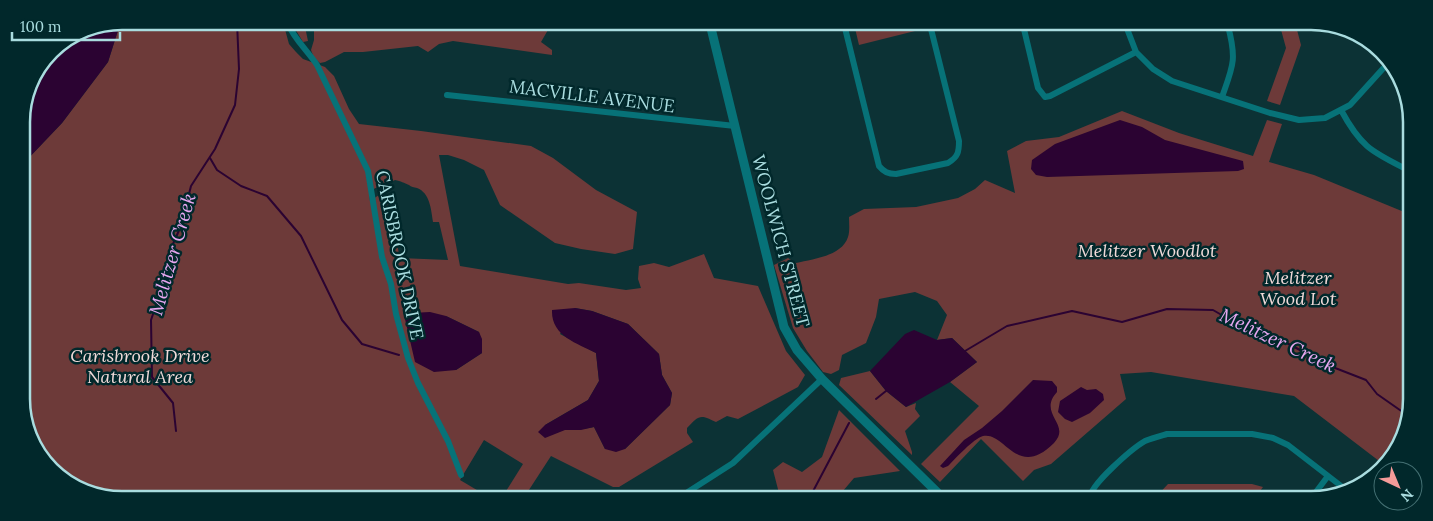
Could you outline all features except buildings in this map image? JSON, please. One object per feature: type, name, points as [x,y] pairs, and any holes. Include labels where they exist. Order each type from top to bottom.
[{"type":"street","name":"CARISBROOK DRIVE","points":[[291,30],[298,43],[306,49],[317,65],[368,170],[382,257],[391,284],[396,314],[408,358],[461,474]]},
{"type":"street","name":"WOOLWICH STREET","points":[[714,30],[734,126],[784,327],[797,350],[822,379],[936,491]]},
{"type":"street","points":[[845,30],[879,166],[888,174],[896,174],[948,162],[955,159],[959,154],[958,137],[931,30]]},
{"type":"street","points":[[1023,30],[1038,88],[1045,97],[1136,52]]},
{"type":"street","points":[[1128,30],[1136,52],[1153,68],[1172,81],[1273,114],[1299,120],[1326,118],[1342,110],[1358,98],[1385,67]]},
{"type":"street","points":[[1222,97],[1234,64],[1233,43],[1229,30]]},
{"type":"street","name":"MACVILLE AVENUE","points":[[447,95],[734,126]]},
{"type":"street","points":[[1342,110],[1355,135],[1363,144],[1373,152],[1403,167]]},
{"type":"street","points":[[689,491],[733,463],[822,379]]},
{"type":"street","points":[[1091,491],[1124,456],[1156,436],[1168,434],[1252,434],[1272,438],[1288,445],[1341,486]]},
{"type":"street","points":[[1317,491],[1328,476]]},
{"type":"green space","name":"Carisbrook Drive Natural Area","points":[[118,30],[285,30],[289,44],[303,59],[325,67],[334,76],[349,109],[359,124],[531,146],[553,158],[596,190],[637,212],[633,249],[615,254],[555,243],[500,205],[484,170],[464,160],[448,155],[439,155],[460,266],[568,284],[579,283],[626,290],[641,288],[638,279],[639,266],[654,263],[669,267],[704,254],[714,278],[758,286],[786,351],[805,375],[798,387],[738,419],[727,416],[716,422],[703,417],[697,418],[687,428],[687,433],[693,442],[619,487],[613,487],[551,456],[528,491],[506,491],[523,464],[484,440],[460,480],[479,491],[122,491],[104,489],[81,481],[61,468],[46,450],[35,428],[30,405],[30,157],[62,123],[108,62]],"holes":[[[395,180],[421,190],[425,194],[429,202],[433,222],[439,222],[448,260],[400,258],[387,198],[382,193],[370,201],[369,192]],[[575,308],[592,311],[628,324],[659,354],[662,375],[672,393],[670,405],[625,449],[605,449],[594,427],[569,429],[545,425],[588,400],[599,381],[596,353],[560,334]],[[446,316],[479,332],[482,353],[456,370]]]},
{"type":"green space","points":[[296,30],[306,30],[308,41],[303,42]]},
{"type":"green space","points":[[314,30],[548,30],[541,42],[552,50],[552,55],[453,41],[439,44],[428,52],[418,46],[363,52],[344,52],[320,63],[314,58],[311,50]]},
{"type":"green space","points":[[855,30],[919,30],[859,45]]},
{"type":"green space","points":[[1281,30],[1297,30],[1301,45],[1280,105],[1267,101],[1286,48]]},
{"type":"green space","name":"Melitzer Woodlot","points":[[1122,111],[1179,133],[1253,156],[1267,120],[1282,124],[1269,162],[1314,175],[1403,212],[1403,405],[1398,428],[1393,440],[1379,461],[1294,396],[1151,372],[1120,374],[1126,399],[1051,464],[1034,470],[1023,481],[981,439],[940,482],[921,464],[979,406],[950,382],[977,362],[952,338],[937,340],[947,315],[937,301],[915,292],[879,299],[876,317],[866,343],[842,355],[839,370],[831,374],[823,372],[793,328],[774,265],[788,258],[796,263],[818,258],[840,249],[848,237],[849,217],[864,209],[916,207],[958,198],[975,189],[985,180],[1015,193],[1007,151],[1026,141],[1059,137]]},
{"type":"green space","points":[[870,371],[886,391],[906,407],[916,403],[915,409],[920,416],[905,431],[912,455],[839,385],[841,378]]},
{"type":"green space","points":[[839,410],[900,471],[854,478],[843,491],[778,491],[773,470],[783,462],[802,472],[822,457]]},
{"type":"green space","points":[[1168,484],[1252,484],[1263,487],[1260,491],[1161,491]]},
{"type":"shaded area","points":[[118,30],[108,62],[62,123],[30,157],[30,116],[33,98],[46,71],[61,53],[76,42],[98,33]]},
{"type":"shaded area","points":[[1120,120],[1142,127],[1165,140],[1243,161],[1244,169],[1238,171],[1047,177],[1036,175],[1031,169],[1032,160],[1055,144]]},
{"type":"shaded area","points":[[575,308],[592,311],[628,324],[659,354],[662,375],[672,393],[670,405],[625,449],[616,452],[605,449],[594,427],[581,430],[565,430],[545,438],[538,432],[545,425],[588,400],[599,381],[596,353],[566,338],[560,332],[553,319],[552,310]]},
{"type":"shaded area","points":[[430,312],[446,316],[479,332],[482,339],[482,353],[456,370],[434,372],[415,362],[405,319],[411,313]]},
{"type":"shaded area","points":[[914,330],[937,340],[952,338],[977,362],[950,382],[906,407],[886,391],[870,371],[905,334]]},
{"type":"shaded area","points":[[1033,380],[1052,381],[1057,387],[1051,407],[1059,430],[1054,443],[1041,453],[1030,457],[1021,456],[1013,452],[991,436],[983,436],[970,445],[948,466],[943,468],[940,466],[964,440],[1002,411]]},
{"type":"shaded area","points":[[1081,387],[1087,390],[1096,389],[1103,394],[1104,400],[1090,413],[1072,422],[1065,419],[1058,412],[1060,401]]},
{"type":"waterway","name":"Melitzer Creek","points":[[176,431],[173,403],[152,377],[151,320],[165,279],[168,255],[181,226],[191,186],[215,149],[235,105],[239,69],[237,30]]},
{"type":"waterway","points":[[210,158],[217,170],[241,186],[267,196],[301,236],[342,320],[362,344],[399,355]]},
{"type":"waterway","name":"Melitzer Creek","points":[[965,351],[1007,326],[1072,311],[1122,322],[1167,309],[1213,310],[1232,321],[1283,341],[1330,366],[1366,380],[1377,394],[1402,411]]},
{"type":"waterway","points":[[876,399],[886,391]]},
{"type":"waterway","name":"Melitzer Creek","points":[[813,491],[849,423]]},
{"type":"park label","name":"Melitzer Wood Lot","points":[[1298,287]]}]
